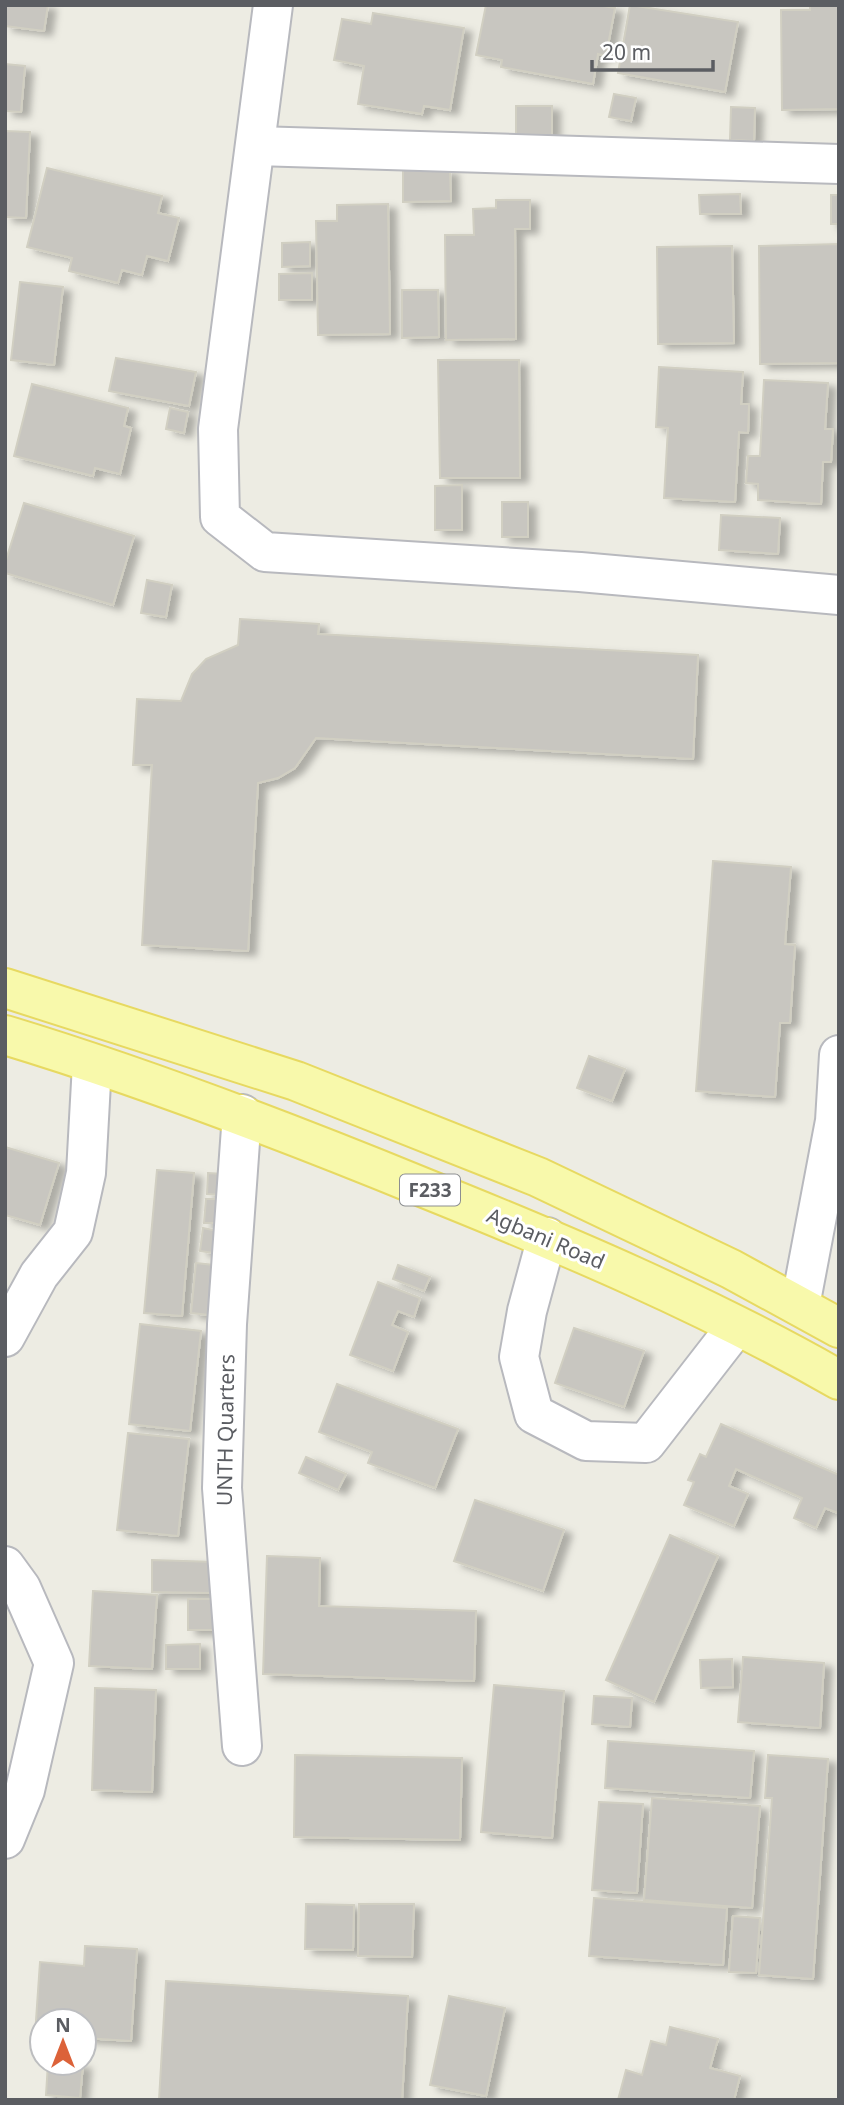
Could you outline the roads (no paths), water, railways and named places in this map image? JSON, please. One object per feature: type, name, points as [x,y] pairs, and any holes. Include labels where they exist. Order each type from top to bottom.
[{"type":"main road","name":"F233","points":[[5,988],[296,1081],[538,1177],[731,1269],[839,1328]]},
{"type":"main road","name":"Agbani Road","points":[[5,1035],[242,1114],[547,1237],[669,1292],[839,1380]]},
{"type":"street","points":[[273,5],[218,429],[220,517],[265,552],[580,572],[839,595]]},
{"type":"street","points":[[256,146],[839,164]]},
{"type":"street","points":[[800,1306],[835,1121],[839,1055]]},
{"type":"street","points":[[5,1338],[39,1275],[73,1232],[86,1173],[92,1064]]},
{"type":"street","name":"UNTH Quarters","points":[[242,1114],[227,1324],[222,1489],[242,1746]]},
{"type":"street","points":[[547,1237],[527,1311],[519,1357],[534,1414],[586,1441],[646,1443],[736,1326]]},
{"type":"street","points":[[5,1566],[21,1588],[54,1663],[25,1790],[5,1839]]}]
